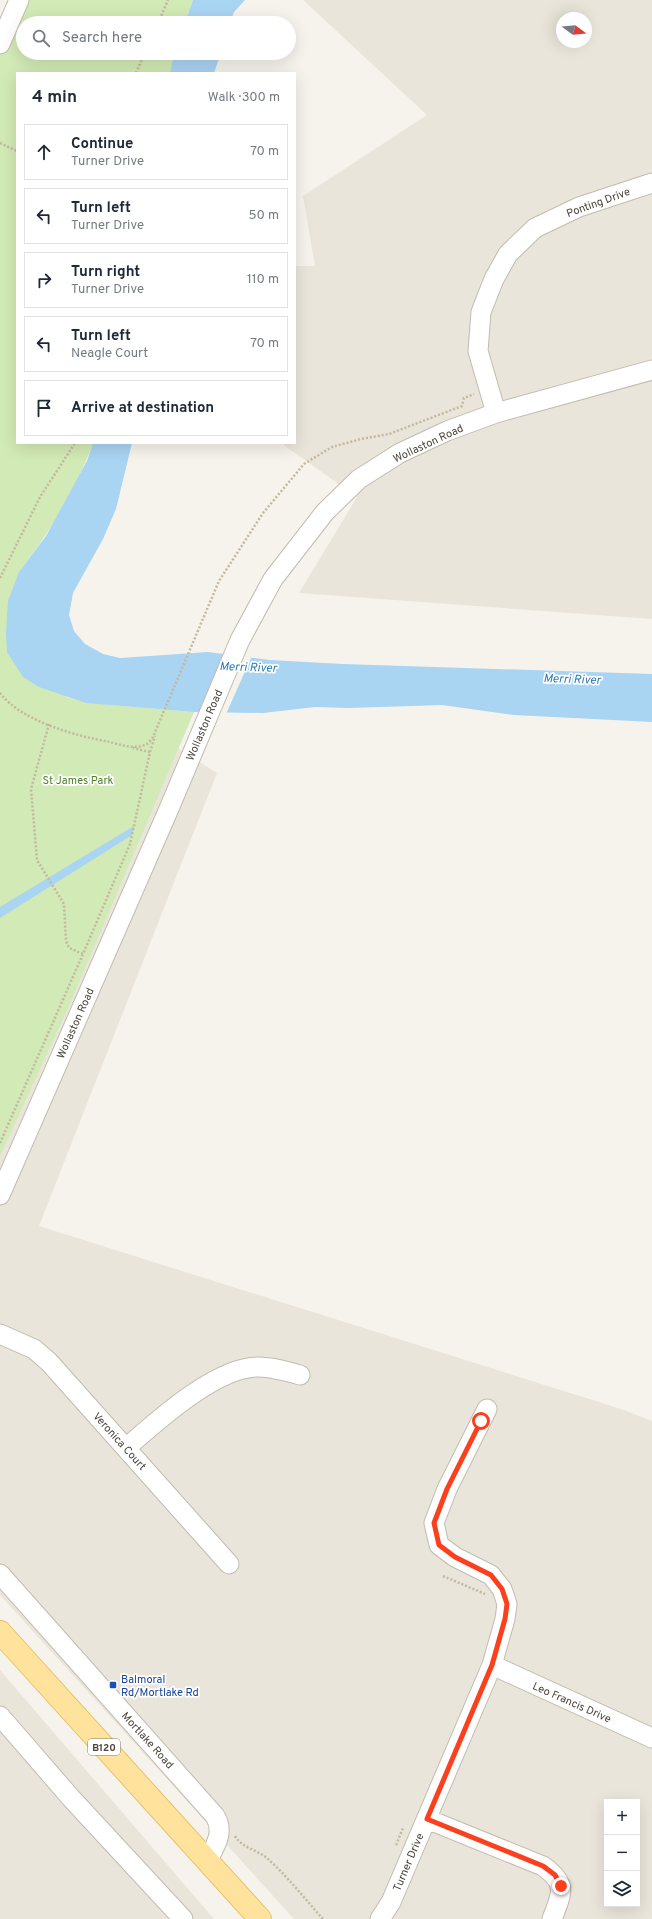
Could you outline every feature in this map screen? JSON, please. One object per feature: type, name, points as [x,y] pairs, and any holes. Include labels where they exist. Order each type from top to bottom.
[{"type":"main road","name":"B120","points":[[0,1632],[260,1919]]},
{"type":"street","points":[[0,44],[19,0]]},
{"type":"street","name":"Ponting Drive","points":[[496,413],[478,351],[481,312],[494,279],[508,254],[535,228],[579,207],[652,183]]},
{"type":"street","name":"Wollaston Road","points":[[0,1195],[240,640],[274,579],[325,512],[359,479],[400,453],[447,431],[496,413],[652,370]]},
{"type":"street","name":"Veronica Court","points":[[0,1334],[34,1349],[49,1362],[229,1564]]},
{"type":"street","points":[[126,1448],[193,1393],[236,1370],[257,1367],[276,1368],[300,1375]]},
{"type":"street","name":"Turner Drive","points":[[380,1919],[391,1902],[492,1665],[505,1619],[507,1604],[502,1589],[491,1575],[455,1557],[439,1545],[434,1523],[447,1489],[487,1409]]},
{"type":"street","name":"Mortlake Road","points":[[0,1574],[215,1816],[220,1825],[220,1832],[207,1862]]},
{"type":"street","name":"Leo Francis Drive","points":[[492,1665],[652,1738]]},
{"type":"street","points":[[0,1716],[71,1798],[183,1919]]},
{"type":"street","points":[[427,1819],[543,1866],[555,1875],[561,1886],[561,1891],[552,1919]]},
{"type":"path","points":[[161,16],[168,0]]},
{"type":"path","points":[[136,72],[142,60]]},
{"type":"path","points":[[0,143],[16,151]]},
{"type":"path","points":[[129,746],[147,744],[153,737],[197,634],[211,596],[227,567],[262,514],[304,464],[332,447],[361,439],[388,434],[462,406],[464,398],[489,387]]},
{"type":"path","points":[[0,578],[40,497],[74,444]]},
{"type":"path","points":[[0,693],[5,700],[25,713],[49,724],[90,739],[129,746],[150,752]]},
{"type":"path","points":[[49,724],[31,789],[37,860],[64,904],[66,941],[69,948],[83,954]]},
{"type":"path","points":[[0,1143],[130,844],[157,726]]},
{"type":"path","points":[[464,1585],[472,1566]]},
{"type":"path","points":[[443,1576],[488,1596]]},
{"type":"path","points":[[396,1847],[404,1826]]},
{"type":"shaded area","points":[[303,0],[652,0],[652,619],[299,593],[357,497],[284,444],[296,444],[296,266],[315,266],[303,196],[427,115]]},
{"type":"shaded area","points":[[0,635],[217,773],[39,1226],[621,1409],[652,1421],[652,1919],[294,1919],[0,1595]]},
{"type":"shaded area","points":[[0,1670],[214,1919],[0,1919]]},
{"type":"green space","name":"St James Park","points":[[23,0],[193,0],[187,16],[16,16],[16,60],[173,60],[170,72],[16,72],[16,444],[93,444],[78,478],[61,510],[41,542],[19,572],[65,697],[87,703],[194,712],[69,1006],[0,1156],[0,50]]},
{"type":"water","points":[[193,0],[245,0],[234,12],[233,16],[187,16]]},
{"type":"water","points":[[173,60],[219,60],[214,72],[170,72]]},
{"type":"water","name":"Merri River","points":[[93,444],[132,444],[116,509],[103,539],[73,593],[69,615],[74,631],[85,644],[103,654],[120,658],[208,652],[270,660],[343,664],[652,674],[652,722],[514,715],[442,705],[349,708],[315,707],[263,713],[194,712],[86,703],[39,687],[23,677],[7,652],[6,633],[8,601],[19,572],[46,536],[87,461]]},
{"type":"water","points":[[134,826],[132,835],[0,918],[0,907]]},
{"type":"pier","points":[[228,653],[252,656],[226,714],[202,714]]},
{"type":"place","name":"Balmoral Rd/Mortlake Rd","points":[[113,1685]]},
{"type":"route","points":[[481,1421],[447,1489],[434,1523],[439,1545],[455,1557],[491,1575],[502,1589],[507,1604],[505,1619],[492,1665],[427,1819],[543,1866],[555,1875],[561,1886]]}]
